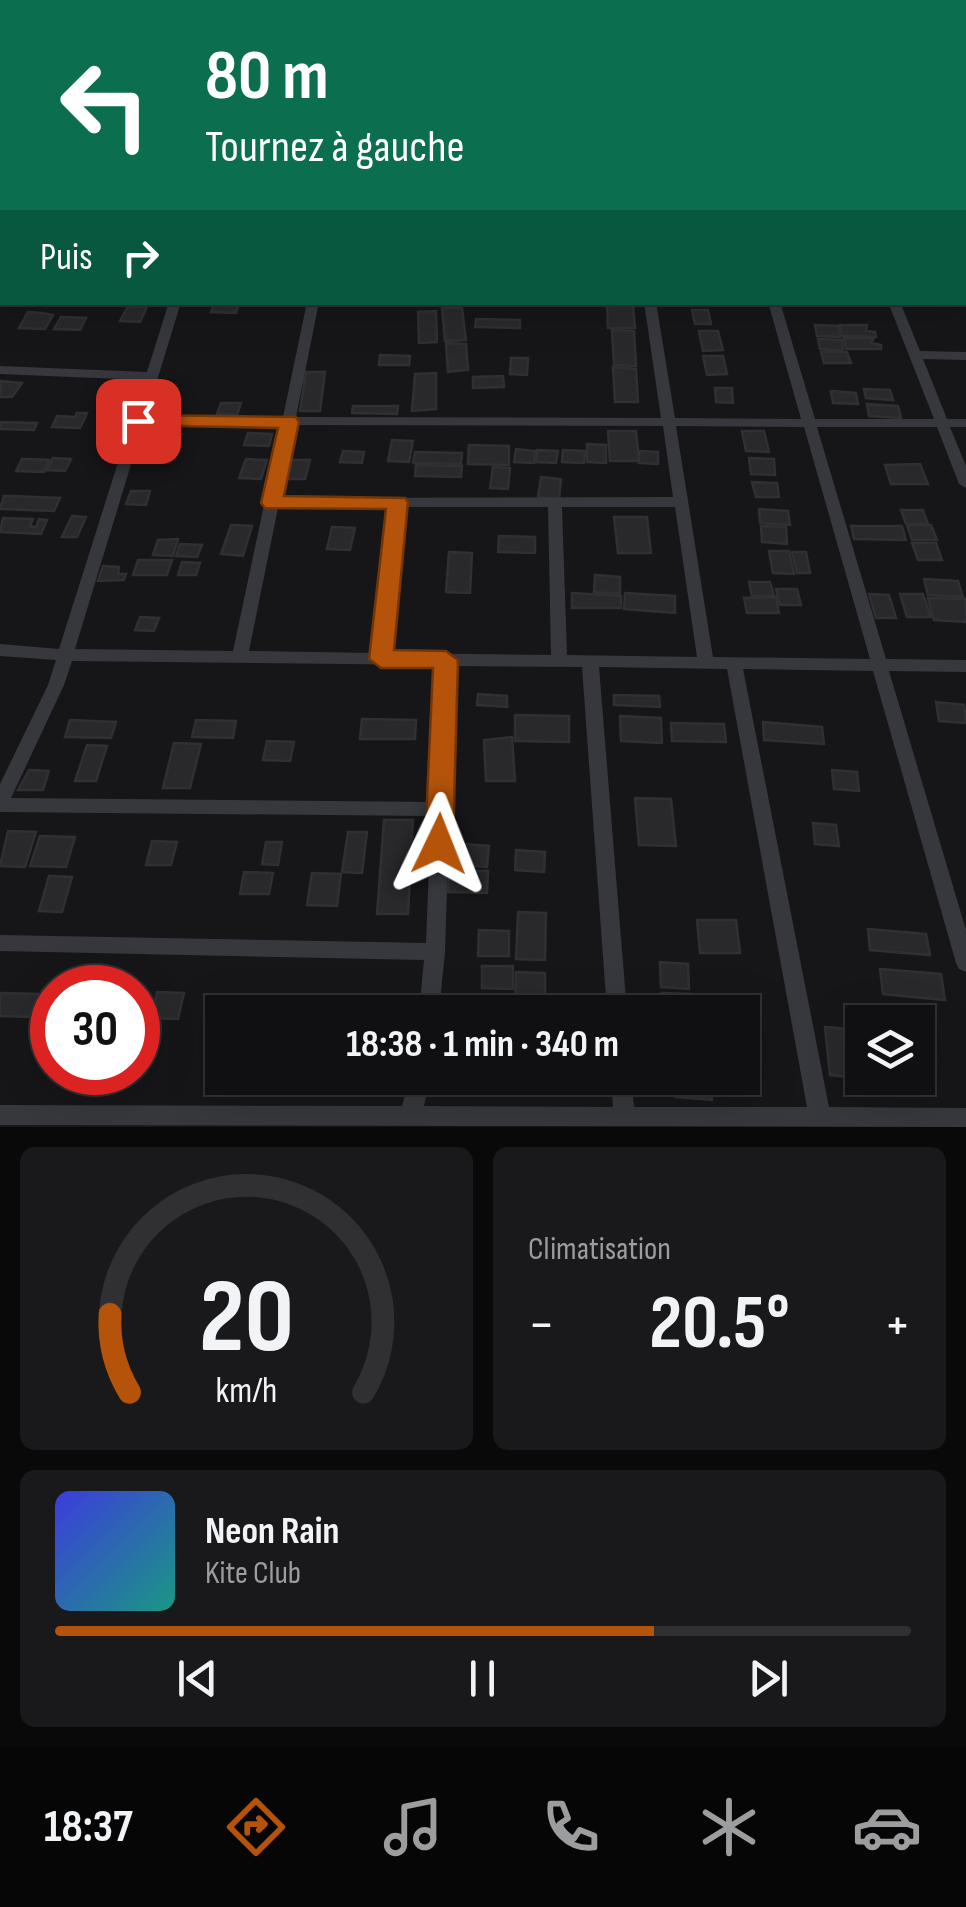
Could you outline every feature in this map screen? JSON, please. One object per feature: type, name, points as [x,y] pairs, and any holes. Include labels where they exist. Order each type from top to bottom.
[{"type":"street","points":[[173,305],[65,655],[42,718],[0,804],[440,809]]},
{"type":"street","points":[[240,657],[313,305]]},
{"type":"street","points":[[650,305],[706,663]]},
{"type":"street","points":[[775,305],[966,962]]},
{"type":"street","points":[[895,305],[966,484]]},
{"type":"street","points":[[915,356],[966,356]]},
{"type":"street","points":[[0,370],[152,376]]},
{"type":"street","points":[[138,421],[966,423]]},
{"type":"street","points":[[381,659],[398,502]]},
{"type":"street","points":[[555,502],[559,661]]},
{"type":"street","points":[[272,503],[681,502]]},
{"type":"street","points":[[0,650],[65,655],[966,666]]},
{"type":"street","points":[[431,995],[446,660]]},
{"type":"street","points":[[590,662],[615,995]]},
{"type":"street","points":[[734,664],[820,1118]]},
{"type":"street","points":[[0,943],[435,952]]},
{"type":"street","points":[[411,1120],[416,1095]]},
{"type":"street","points":[[623,1095],[625,1122]]},
{"type":"street","points":[[0,1115],[64,1122],[966,1118]]},
{"type":"building","points":[[214,305],[239,305],[236,313],[211,312]]},
{"type":"building","points":[[128,306],[147,307],[140,322],[120,321]]},
{"type":"building","points":[[607,306],[633,306],[635,328],[608,328]]},
{"type":"building","points":[[442,308],[462,308],[466,340],[445,341]]},
{"type":"building","points":[[692,310],[708,310],[711,324],[695,324]]},
{"type":"building","points":[[436,311],[437,342],[419,343],[418,312]]},
{"type":"building","points":[[28,312],[53,315],[45,329],[19,328]]},
{"type":"building","points":[[61,317],[86,318],[80,330],[54,329]]},
{"type":"building","points":[[476,319],[520,320],[520,328],[475,327]]},
{"type":"building","points":[[815,325],[838,326],[840,337],[817,336]]},
{"type":"building","points":[[840,325],[867,325],[866,331],[875,332],[876,337],[842,336]]},
{"type":"building","points":[[612,330],[634,331],[636,366],[614,365]]},
{"type":"building","points":[[699,331],[718,331],[723,350],[703,351]]},
{"type":"building","points":[[844,338],[874,338],[871,343],[881,345],[881,349],[846,349]]},
{"type":"building","points":[[818,339],[842,340],[843,351],[820,349]]},
{"type":"building","points":[[446,343],[466,344],[468,370],[448,372]]},
{"type":"building","points":[[821,352],[847,352],[851,363],[824,363]]},
{"type":"building","points":[[380,355],[410,356],[409,365],[379,365]]},
{"type":"building","points":[[703,356],[723,356],[727,374],[707,375]]},
{"type":"building","points":[[511,358],[528,358],[527,375],[510,374]]},
{"type":"building","points":[[613,367],[636,369],[638,402],[615,402]]},
{"type":"building","points":[[306,372],[325,372],[320,411],[300,411]]},
{"type":"building","points":[[436,373],[436,409],[412,411],[415,374]]},
{"type":"building","points":[[503,376],[504,387],[473,388],[473,377]]},
{"type":"building","points":[[1,381],[22,383],[12,397],[0,397]]},
{"type":"building","points":[[715,388],[732,388],[733,403],[716,402]]},
{"type":"building","points":[[864,389],[890,390],[893,400],[866,398]]},
{"type":"building","points":[[831,391],[856,393],[858,404],[833,403]]},
{"type":"building","points":[[221,403],[241,403],[237,415],[217,414]]},
{"type":"building","points":[[867,404],[898,406],[901,418],[869,416]]},
{"type":"building","points":[[353,406],[398,406],[397,414],[352,413]]},
{"type":"building","points":[[77,413],[87,413],[80,428],[52,427],[57,416],[75,417]]},
{"type":"building","points":[[0,422],[37,423],[34,430],[0,429]]},
{"type":"building","points":[[608,431],[636,431],[639,461],[610,461]]},
{"type":"building","points":[[742,431],[764,431],[769,452],[746,451]]},
{"type":"building","points":[[163,432],[182,434],[169,457],[150,455]]},
{"type":"building","points":[[248,433],[272,434],[269,446],[244,445]]},
{"type":"building","points":[[392,440],[413,441],[409,462],[388,461]]},
{"type":"building","points":[[587,444],[606,445],[606,463],[587,462]]},
{"type":"building","points":[[469,445],[509,446],[509,465],[468,464]]},
{"type":"building","points":[[516,449],[535,451],[534,463],[514,462]]},
{"type":"building","points":[[537,450],[558,451],[556,463],[536,462]]},
{"type":"building","points":[[563,450],[585,451],[584,463],[562,462]]},
{"type":"building","points":[[343,451],[364,452],[362,463],[340,462]]},
{"type":"building","points":[[639,451],[658,452],[658,464],[639,463]]},
{"type":"building","points":[[415,452],[462,453],[461,464],[413,463]]},
{"type":"building","points":[[53,458],[71,459],[65,471],[47,470]]},
{"type":"building","points":[[749,458],[774,459],[775,475],[751,474]]},
{"type":"building","points":[[22,459],[49,460],[44,472],[16,471]]},
{"type":"building","points":[[246,459],[267,460],[261,479],[239,478]]},
{"type":"building","points":[[288,460],[310,460],[305,479],[287,479]]},
{"type":"building","points":[[920,464],[928,484],[891,484],[885,465]]},
{"type":"building","points":[[416,465],[462,466],[461,477],[415,476]]},
{"type":"building","points":[[493,467],[510,468],[508,489],[490,488]]},
{"type":"building","points":[[541,477],[561,479],[559,499],[538,497]]},
{"type":"building","points":[[752,482],[777,483],[779,497],[756,497]]},
{"type":"building","points":[[131,491],[150,491],[146,505],[126,504]]},
{"type":"building","points":[[4,496],[60,498],[54,511],[0,509]]},
{"type":"building","points":[[759,509],[788,511],[790,525],[760,523]]},
{"type":"building","points":[[901,510],[923,510],[928,524],[906,524]]},
{"type":"building","points":[[72,516],[86,517],[77,537],[62,537]]},
{"type":"building","points":[[614,517],[647,517],[651,553],[618,553]]},
{"type":"building","points":[[3,518],[33,519],[30,526],[36,527],[39,519],[47,520],[41,534],[0,532]]},
{"type":"building","points":[[231,525],[252,526],[243,556],[221,554]]},
{"type":"building","points":[[907,525],[931,525],[937,540],[912,540]]},
{"type":"building","points":[[761,526],[786,527],[787,544],[762,542]]},
{"type":"building","points":[[851,526],[902,526],[906,540],[854,539]]},
{"type":"building","points":[[332,527],[355,528],[350,550],[327,549]]},
{"type":"building","points":[[499,536],[535,537],[535,553],[498,552]]},
{"type":"building","points":[[178,539],[173,556],[153,555],[158,540]]},
{"type":"building","points":[[912,543],[936,543],[942,560],[918,560]]},
{"type":"building","points":[[180,544],[202,545],[197,557],[176,556]]},
{"type":"building","points":[[769,551],[789,551],[794,574],[773,573]]},
{"type":"building","points":[[449,552],[472,553],[470,593],[446,592]]},
{"type":"building","points":[[792,552],[806,552],[810,573],[797,573]]},
{"type":"building","points":[[138,560],[172,560],[167,575],[133,575]]},
{"type":"building","points":[[182,562],[200,563],[196,575],[178,575]]},
{"type":"building","points":[[103,566],[119,567],[118,574],[126,574],[124,580],[98,581]]},
{"type":"building","points":[[595,575],[620,577],[620,594],[594,592]]},
{"type":"building","points":[[924,579],[958,581],[963,597],[928,595]]},
{"type":"building","points":[[749,582],[770,582],[774,596],[752,596]]},
{"type":"building","points":[[776,589],[797,589],[801,605],[780,605]]},
{"type":"building","points":[[572,593],[621,596],[621,608],[572,608]]},
{"type":"building","points":[[625,593],[675,596],[675,613],[624,609]]},
{"type":"building","points":[[869,594],[889,595],[896,618],[876,618]]},
{"type":"building","points":[[900,594],[923,594],[931,617],[907,617]]},
{"type":"building","points":[[776,597],[779,613],[747,613],[744,598]]},
{"type":"building","points":[[928,598],[966,599],[966,622],[934,620]]},
{"type":"building","points":[[140,617],[159,618],[154,631],[135,630]]},
{"type":"building","points":[[478,694],[507,696],[507,707],[477,705]]},
{"type":"building","points":[[614,695],[659,696],[660,707],[614,705]]},
{"type":"building","points":[[936,702],[964,705],[966,723],[939,721]]},
{"type":"building","points":[[515,715],[569,716],[569,742],[515,741]]},
{"type":"building","points":[[620,716],[661,718],[662,743],[621,741]]},
{"type":"building","points":[[362,719],[416,720],[415,739],[360,739]]},
{"type":"building","points":[[70,720],[116,722],[111,738],[65,737]]},
{"type":"building","points":[[196,720],[236,721],[233,738],[192,737]]},
{"type":"building","points":[[763,722],[822,727],[824,744],[764,740]]},
{"type":"building","points":[[671,723],[724,724],[726,742],[672,741]]},
{"type":"building","points":[[512,737],[515,781],[486,781],[484,740]]},
{"type":"building","points":[[267,741],[294,742],[290,761],[263,760]]},
{"type":"building","points":[[174,743],[201,744],[190,788],[163,788]]},
{"type":"building","points":[[87,745],[107,746],[96,781],[75,781]]},
{"type":"building","points":[[29,770],[49,771],[43,790],[18,790]]},
{"type":"building","points":[[832,770],[857,772],[859,791],[834,789]]},
{"type":"building","points":[[635,798],[671,799],[676,846],[639,845]]},
{"type":"building","points":[[384,820],[413,820],[408,914],[377,914]]},
{"type":"building","points":[[813,823],[836,825],[839,846],[815,844]]},
{"type":"building","points":[[8,831],[36,832],[25,867],[0,866]]},
{"type":"building","points":[[348,832],[367,832],[362,873],[342,872]]},
{"type":"building","points":[[40,836],[75,837],[66,867],[30,866]]},
{"type":"building","points":[[152,841],[177,842],[171,865],[146,865]]},
{"type":"building","points":[[266,842],[282,842],[278,865],[262,864]]},
{"type":"building","points":[[450,843],[489,846],[487,867],[448,865]]},
{"type":"building","points":[[516,850],[545,852],[544,872],[515,870]]},
{"type":"building","points":[[449,870],[488,871],[487,893],[448,892]]},
{"type":"building","points":[[244,872],[273,873],[269,894],[240,894]]},
{"type":"building","points":[[312,873],[341,874],[337,906],[307,905]]},
{"type":"building","points":[[49,876],[72,877],[62,912],[39,911]]},
{"type":"building","points":[[518,912],[546,913],[545,960],[516,959]]},
{"type":"building","points":[[697,920],[736,920],[740,953],[700,953]]},
{"type":"building","points":[[868,929],[926,934],[930,955],[870,950]]},
{"type":"building","points":[[479,930],[509,931],[509,956],[478,956]]},
{"type":"building","points":[[660,962],[688,964],[689,989],[661,987]]},
{"type":"building","points":[[482,966],[513,966],[513,989],[482,988]]},
{"type":"building","points":[[880,969],[941,974],[945,1000],[883,994]]},
{"type":"building","points":[[516,972],[545,973],[545,995],[515,995]]},
{"type":"building","points":[[160,992],[184,993],[178,1019],[160,1018]]},
{"type":"building","points":[[0,993],[30,994],[30,1017],[0,1016]]},
{"type":"building","points":[[825,1027],[845,1029],[845,1077],[830,1075]]},
{"type":"building","points":[[712,1095],[712,1100],[676,1097]]},
{"type":"route","points":[[138,421],[289,422],[272,503],[398,502],[381,659],[446,660],[439,844]]}]
